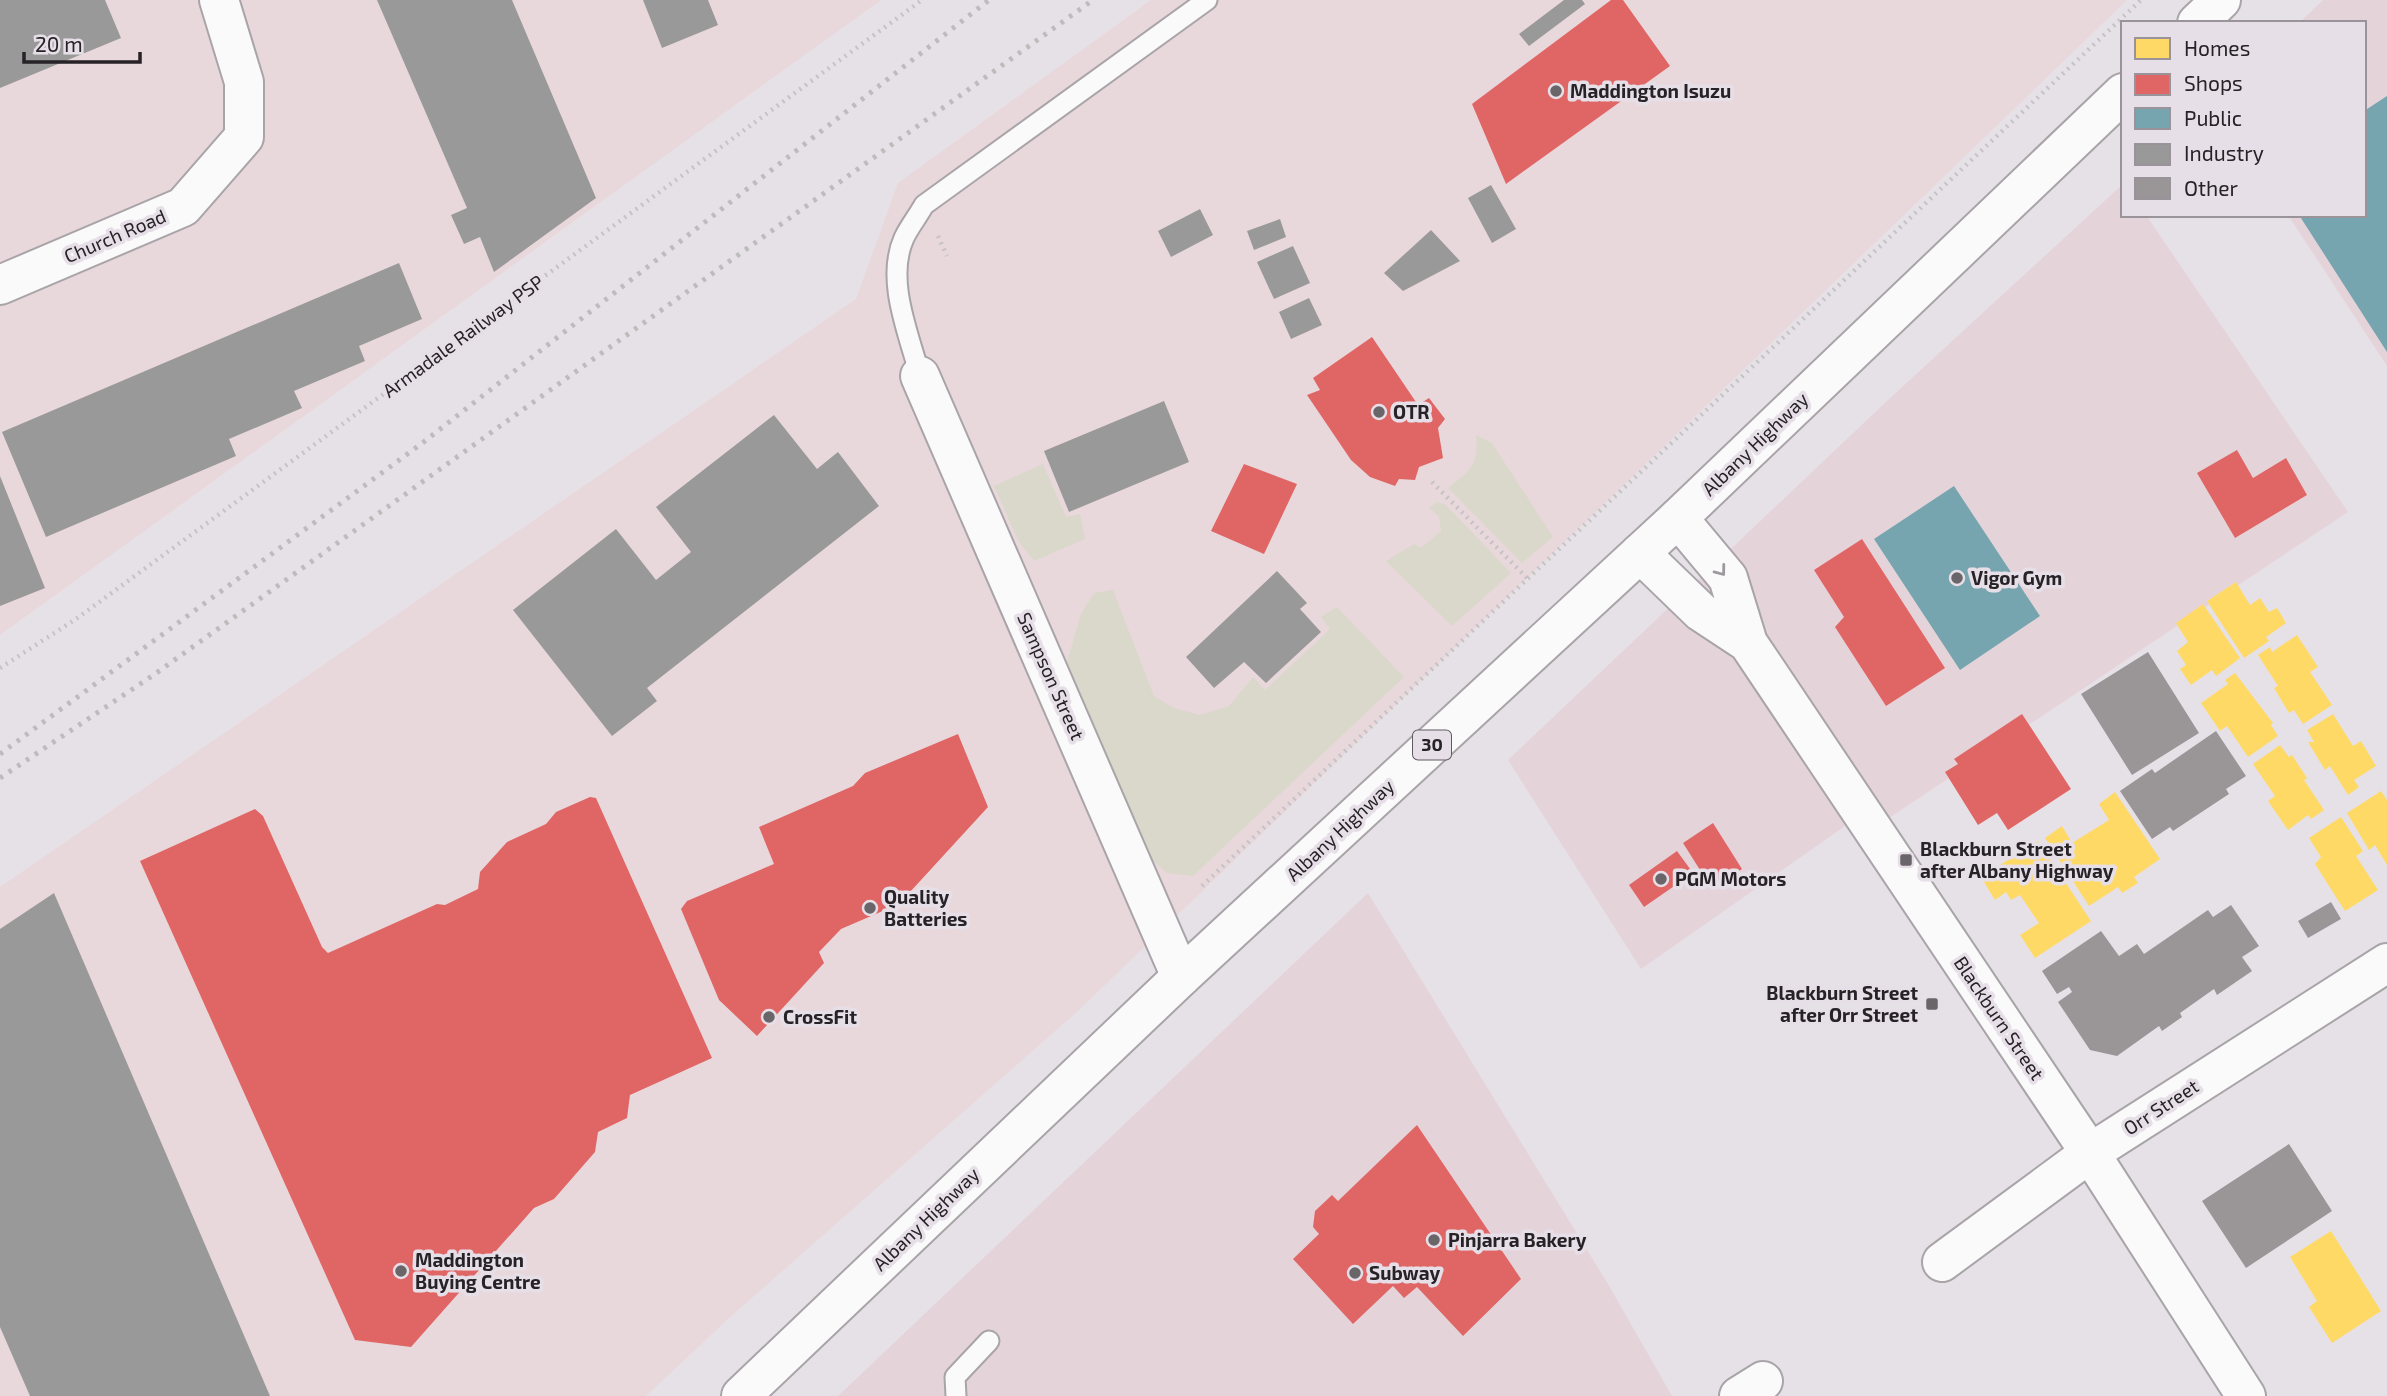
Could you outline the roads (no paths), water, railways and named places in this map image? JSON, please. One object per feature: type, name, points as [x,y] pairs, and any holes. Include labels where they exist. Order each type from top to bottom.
[{"type":"main road","name":"Church Road","points":[[0,285],[183,207],[244,136],[244,82],[219,0]]},
{"type":"main road","points":[[2199,21],[2221,0]]},
{"type":"main road","name":"Albany Highway","points":[[741,1396],[1181,977],[1678,518],[2121,95]]},
{"type":"main road","name":"Sampson Street","points":[[920,376],[1181,977]]},
{"type":"main road","name":"Blackburn Street","points":[[1678,518],[1728,578],[1748,643],[2090,1153],[2246,1396]]},
{"type":"main road","name":"Blackburn Street","points":[[1640,553],[1701,612],[1748,643]]},
{"type":"main road","name":"Orr Street","points":[[1942,1262],[2090,1153],[2387,962]]},
{"type":"lane","points":[[920,376],[897,278],[903,239],[924,205],[1207,0]]},
{"type":"lane","points":[[956,1396],[955,1377],[989,1341]]},
{"type":"railway","points":[[0,754],[421,444],[989,0]]},
{"type":"railway","points":[[0,778],[155,674],[1093,0]]},
{"type":"place","name":"Maddington Isuzu","points":[[1556,91]]},
{"type":"place","name":"OTR","points":[[1379,412]]},
{"type":"place","name":"Vigor Gym","points":[[1957,578]]},
{"type":"place","name":"Blackburn Street after Albany Highway","points":[[1906,860]]},
{"type":"place","name":"PGM Motors","points":[[1661,879]]},
{"type":"place","name":"Quality Batteries","points":[[870,908]]},
{"type":"place","name":"Blackburn Street after Orr Street","points":[[1932,1004]]},
{"type":"place","name":"CrossFit","points":[[769,1017]]},
{"type":"place","name":"Pinjarra Bakery","points":[[1434,1240]]},
{"type":"place","name":"Maddington Buying Centre","points":[[401,1271]]},
{"type":"place","name":"Subway","points":[[1355,1273]]}]
